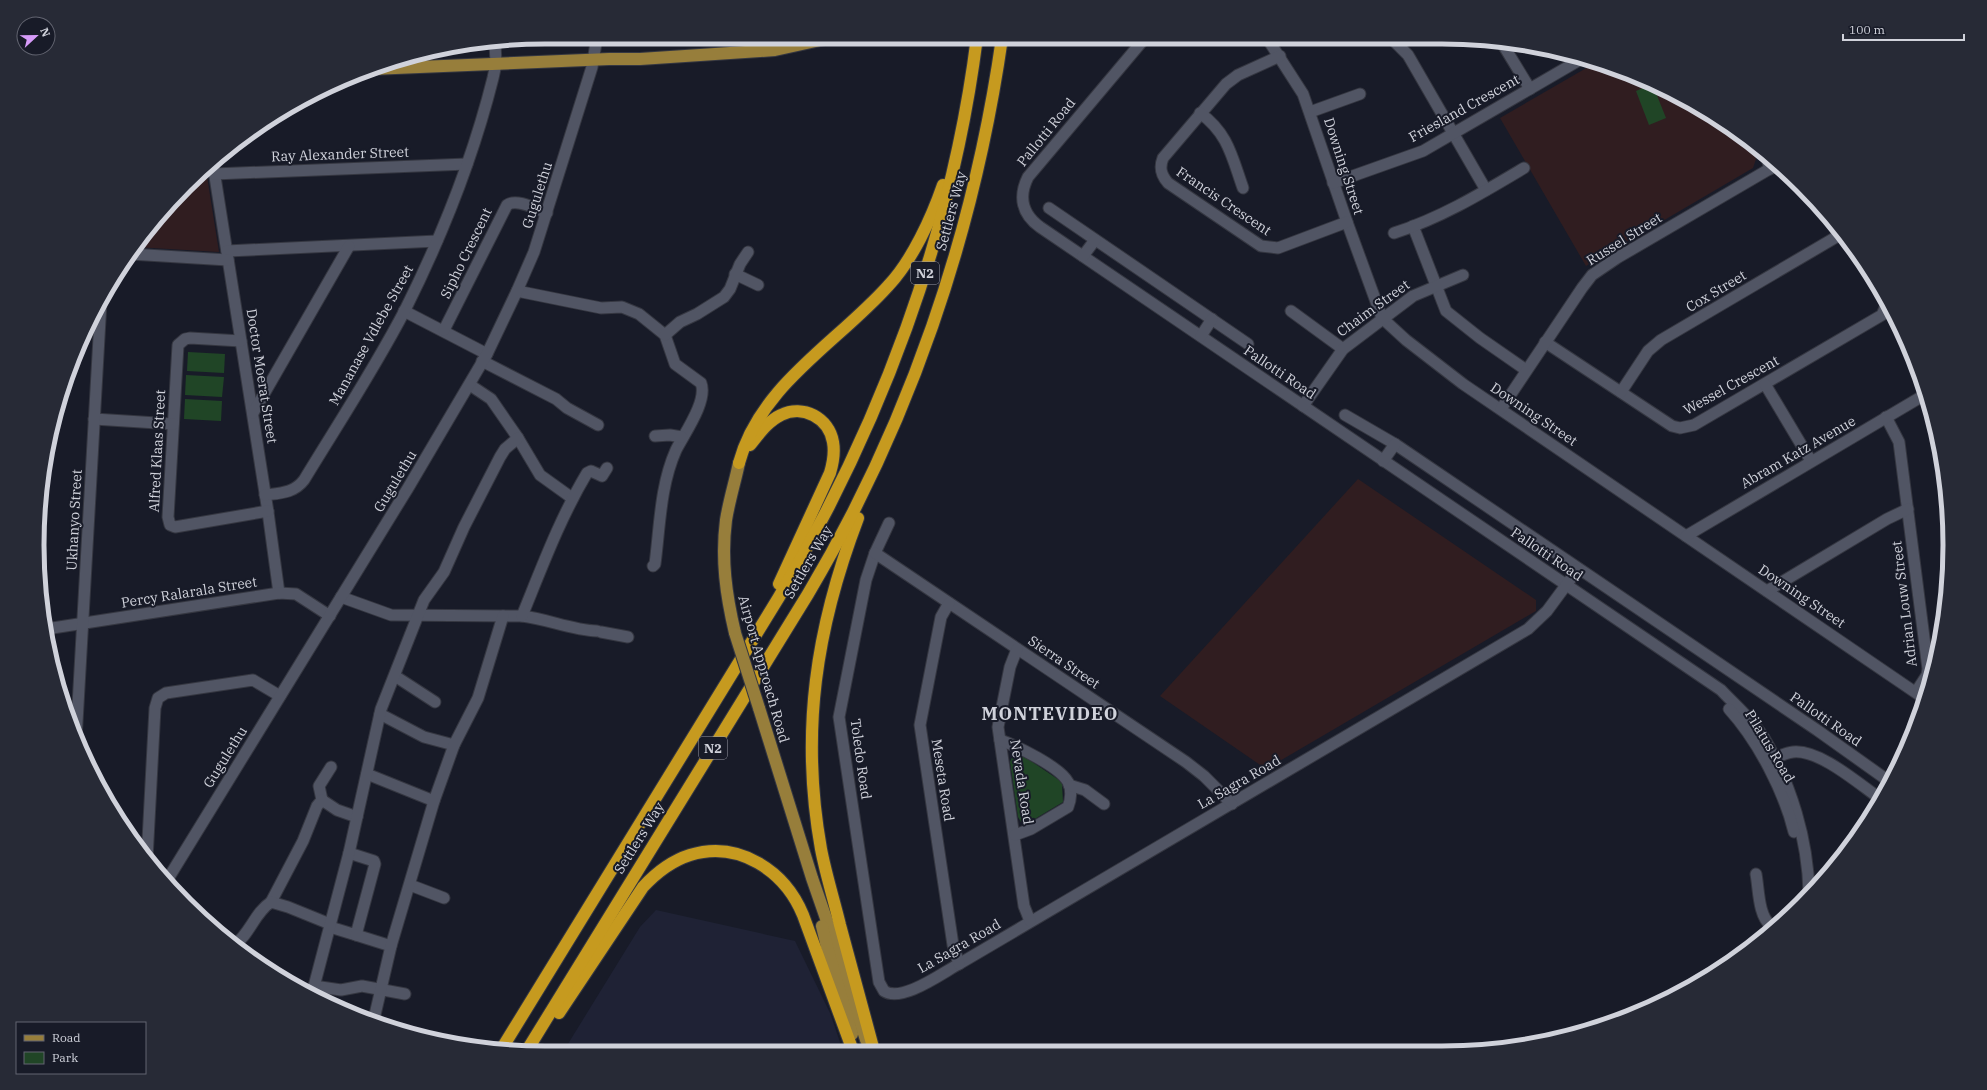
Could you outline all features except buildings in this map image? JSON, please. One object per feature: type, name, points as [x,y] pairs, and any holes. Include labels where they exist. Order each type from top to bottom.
[{"type":"highway","points":[[739,463],[744,446],[757,422],[779,392],[889,286],[920,238],[938,197],[944,179],[962,100],[972,44]]},
{"type":"highway","name":"Settlers Way","points":[[504,1044],[793,573],[831,503],[871,418],[900,345],[930,256],[949,187],[965,117],[976,44]]},
{"type":"highway","name":"Settlers Way","points":[[530,1046],[816,582],[851,518],[888,438],[926,343],[962,232],[986,132],[1001,44]]},
{"type":"highway","points":[[739,463],[749,447],[766,426],[777,417],[789,412],[802,411],[816,416],[828,429],[833,441],[834,457],[827,480],[752,640]]},
{"type":"highway","points":[[873,1046],[823,860],[814,796],[812,732],[816,673],[829,604],[844,554],[888,438]]},
{"type":"highway","points":[[537,1046],[643,887],[655,874],[672,863],[690,855],[710,852],[731,852],[751,858],[767,867],[782,881],[794,896],[803,915],[851,1046]]},
{"type":"main road","points":[[393,68],[496,64],[593,63],[775,50],[797,44]]},
{"type":"main road","name":"Airport Approach Road","points":[[739,463],[726,521],[724,559],[727,598],[735,633],[812,878],[868,1046]]},
{"type":"main road","name":"Airport Approach Road","points":[[812,878],[828,951],[856,1046]]},
{"type":"street","name":"Gugulethu","points":[[169,876],[330,616],[470,385],[484,358],[517,291],[534,252],[593,63],[596,44]]},
{"type":"street","name":"Pallotti Road","points":[[1140,44],[1028,177],[1023,188],[1022,200],[1024,208],[1033,222],[1700,678]]},
{"type":"street","name":"Downing Street","points":[[1271,44],[1301,90],[1310,112],[1333,183],[1382,318],[1412,345],[1456,379],[1920,695]]},
{"type":"street","points":[[1397,44],[1408,55],[1486,190]]},
{"type":"street","name":"Mananase Vdlebe Street","points":[[265,495],[291,491],[300,486],[404,311],[437,242],[467,164],[491,86],[496,64],[495,47]]},
{"type":"street","points":[[1505,48],[1530,89]]},
{"type":"street","name":"Francis Crescent","points":[[1280,56],[1232,78],[1200,113],[1163,158],[1161,171],[1168,183],[1261,246],[1267,248],[1278,248],[1347,222]]},
{"type":"street","name":"Friesland Crescent","points":[[1333,183],[1423,151],[1576,62]]},
{"type":"street","points":[[1310,112],[1360,94]]},
{"type":"street","points":[[1200,113],[1212,121],[1226,140],[1243,188]]},
{"type":"street","name":"Ray Alexander Street","points":[[214,169],[467,164]]},
{"type":"street","points":[[1394,232],[1414,226],[1458,207],[1524,168]]},
{"type":"street","name":"Russel Street","points":[[1501,409],[1582,288],[1599,269],[1771,168]]},
{"type":"street","name":"Doctor Moerat Street","points":[[213,170],[253,413],[279,593]]},
{"type":"street","name":"Sipho Crescent","points":[[444,330],[507,205],[512,202],[519,203],[547,213]]},
{"type":"street","name":"Pallotti Road","points":[[1049,208],[1248,344]]},
{"type":"street","points":[[1414,226],[1446,311],[1450,316],[1526,370]]},
{"type":"street","name":"Cox Street","points":[[1620,392],[1648,351],[1661,340],[1836,237]]},
{"type":"street","points":[[1083,256],[1095,240]]},
{"type":"street","points":[[138,254],[228,255],[349,246],[437,242]]},
{"type":"street","points":[[253,413],[349,246]]},
{"type":"street","points":[[665,335],[680,322],[695,316],[724,297],[730,289],[735,274],[748,252]]},
{"type":"street","points":[[735,274],[758,285]]},
{"type":"street","name":"Chaim Street","points":[[1303,406],[1343,349],[1413,296],[1463,275]]},
{"type":"street","points":[[517,291],[601,308],[627,308],[640,314],[665,335],[674,364],[701,383],[703,394],[699,406],[682,437],[665,483],[656,557],[653,566]]},
{"type":"street","name":"Wessel Crescent","points":[[1545,342],[1672,426],[1680,428],[1694,425],[1765,384],[1882,315],[1884,310]]},
{"type":"street","points":[[404,311],[444,330],[484,358],[598,425]]},
{"type":"street","points":[[1291,311],[1343,349]]},
{"type":"street","name":"Ukhanyo Street","points":[[77,723],[101,313]]},
{"type":"street","points":[[1201,336],[1212,319]]},
{"type":"street","name":"Alfred Klaas Street","points":[[241,341],[190,338],[181,341],[177,352],[167,506],[170,525],[175,527],[268,511]]},
{"type":"street","points":[[1765,384],[1811,462]]},
{"type":"street","points":[[470,385],[491,399],[518,438],[540,475],[572,498]]},
{"type":"street","name":"Abram Katz Avenue","points":[[1686,536],[1920,397]]},
{"type":"street","name":"Pallotti Road","points":[[1345,414],[1394,444],[1817,730],[1885,779]]},
{"type":"street","name":"Adrian Louw Street","points":[[1886,417],[1899,442],[1928,667]]},
{"type":"street","points":[[94,419],[173,424]]},
{"type":"street","points":[[655,436],[670,434],[682,437]]},
{"type":"street","points":[[313,989],[349,854],[380,714],[413,632],[417,616],[424,600],[444,572],[464,527],[500,457],[505,449],[518,438]]},
{"type":"street","points":[[1383,461],[1394,444]]},
{"type":"street","points":[[522,616],[553,539],[572,498],[587,473],[591,471],[602,476],[607,468]]},
{"type":"street","points":[[1767,591],[1887,519],[1908,509]]},
{"type":"street","name":"Toledo Road","points":[[889,523],[875,553],[866,580],[839,720],[879,982],[884,991],[894,994]]},
{"type":"street","name":"Sierra Street","points":[[875,553],[1186,762],[1204,776],[1232,804]]},
{"type":"street","name":"La Sagra Road","points":[[894,994],[914,989],[959,964],[1528,630],[1566,586],[1578,569]]},
{"type":"street","name":"Percy Ralarala Street","points":[[51,628],[279,593],[296,594],[330,616]]},
{"type":"street","points":[[341,597],[385,614],[417,616],[522,616],[541,618],[578,629],[628,637]]},
{"type":"street","name":"Meseta Road","points":[[949,603],[941,617],[920,725],[953,945],[959,964]]},
{"type":"street","points":[[375,1016],[391,946],[434,801],[454,745],[478,698],[503,616]]},
{"type":"street","name":"Nevada Road","points":[[1017,649],[1010,667],[998,718],[1024,906],[1030,921]]},
{"type":"street","points":[[395,676],[435,702]]},
{"type":"street","name":"Pilatus Road","points":[[1700,678],[1738,719],[1769,760],[1786,786],[1797,814],[1804,841],[1808,886]]},
{"type":"street","name":"Adrian Louw Street","points":[[1916,692],[1925,678]]},
{"type":"street","points":[[148,849],[155,708],[158,698],[166,693],[253,680],[280,696]]},
{"type":"street","points":[[380,714],[420,735],[454,745]]},
{"type":"street","points":[[1000,740],[1026,750],[1063,775],[1069,785],[1070,802],[1068,807],[1031,829],[1015,835]]},
{"type":"street","points":[[1769,760],[1794,752],[1812,754],[1824,760],[1876,796]]},
{"type":"street","name":"Pilatus Road","points":[[1769,760],[1793,828],[1801,860],[1803,892]]},
{"type":"street","points":[[331,767],[319,786],[322,800],[337,810],[357,817]]},
{"type":"street","points":[[1861,786],[1871,769]]},
{"type":"street","points":[[367,774],[434,801]]},
{"type":"street","points":[[1069,785],[1085,790],[1104,804]]},
{"type":"street","points":[[239,941],[244,937],[257,915],[271,902],[303,841],[317,806],[322,800]]},
{"type":"street","points":[[349,854],[375,862],[356,935]]},
{"type":"street","points":[[1756,874],[1762,914],[1769,924]]},
{"type":"street","points":[[410,885],[444,898]]},
{"type":"street","points":[[271,902],[288,907],[330,926],[391,946]]},
{"type":"street","points":[[315,990],[362,986],[405,994]]},
{"type":"shaded area","points":[[1589,66],[1634,82],[1693,111],[1720,128],[1747,148],[1754,153],[1756,159],[1753,168],[1586,266],[1500,118]]},
{"type":"shaded area","points":[[207,176],[219,252],[142,247],[168,215]]},
{"type":"shaded area","points":[[1358,479],[1536,600],[1536,611],[1266,769],[1160,696]]},
{"type":"shaded area","points":[[656,910],[795,941],[830,1013],[841,1046],[567,1046],[640,927]]},
{"type":"green space","points":[[1645,87],[1656,92],[1666,118],[1649,125],[1636,91]]},
{"type":"green space","points":[[188,352],[225,354],[224,373],[187,371]]},
{"type":"green space","points":[[186,375],[224,377],[222,397],[185,395]]},
{"type":"green space","points":[[185,399],[222,401],[221,421],[184,419]]},
{"type":"green space","points":[[1017,754],[1022,755],[1059,780],[1062,784],[1063,802],[1028,823],[1021,822],[1018,817],[1010,762],[1012,757]]},
{"type":"district","name":"MONTEVIDEO","points":[[1050,713]]}]
